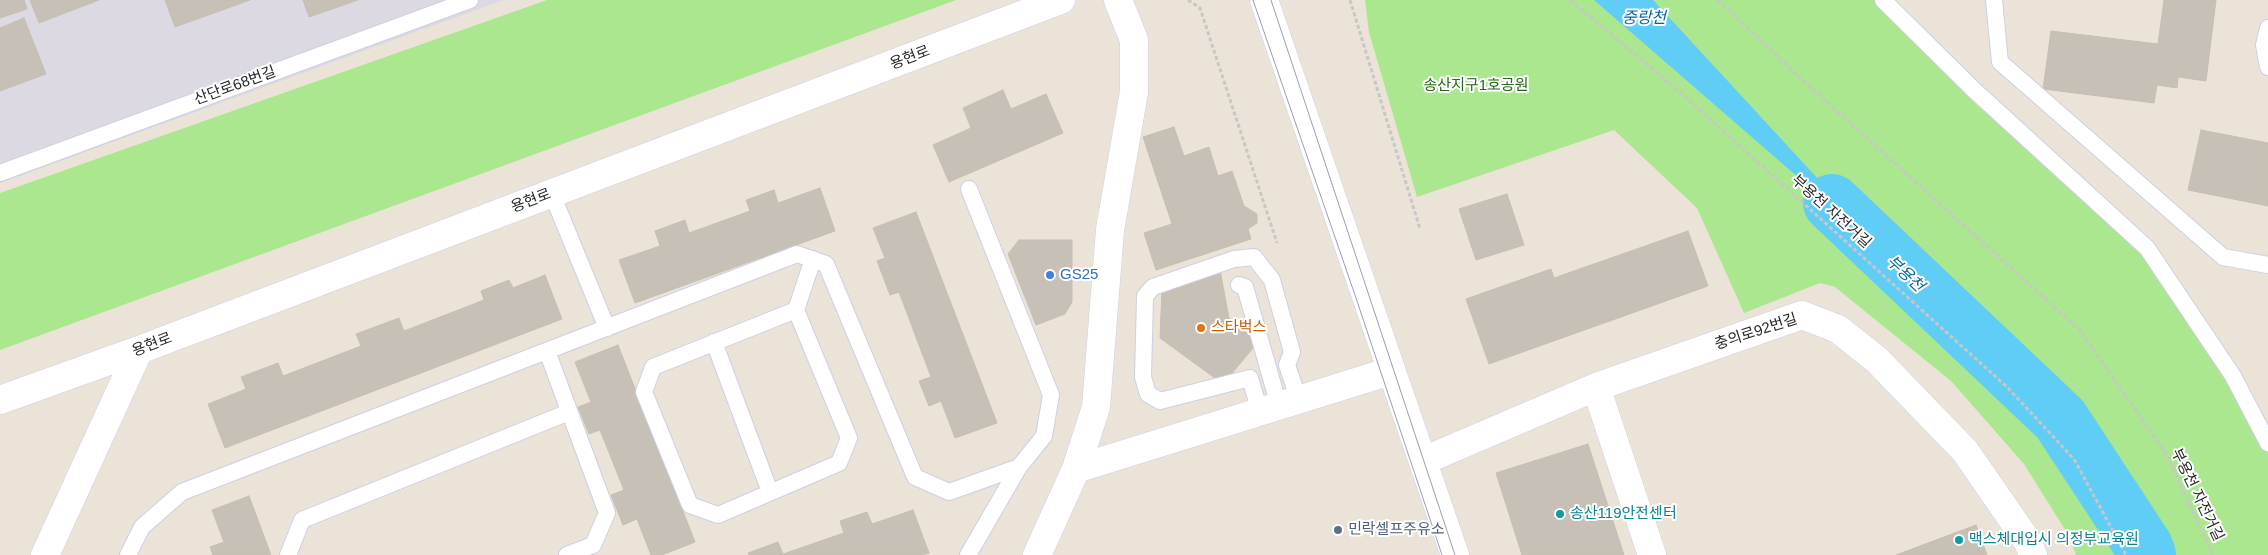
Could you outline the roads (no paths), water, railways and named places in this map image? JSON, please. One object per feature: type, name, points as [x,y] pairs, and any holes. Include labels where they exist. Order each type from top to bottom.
[{"type":"street","name":"용현로","points":[[0,400],[139,350],[1061,0]]},
{"type":"street","points":[[1037,555],[1076,469],[1096,407],[1110,230],[1134,92],[1134,40],[1118,0]]},
{"type":"street","points":[[1264,0],[1455,555]]},
{"type":"street","name":"충의로92번길","points":[[1423,461],[1596,387],[1802,315],[1838,329],[1877,360],[1965,451],[2028,542],[2033,555]]},
{"type":"street","points":[[45,555],[139,350]]},
{"type":"street","points":[[1076,469],[1392,371]]},
{"type":"street","points":[[1596,387],[1652,555]]},
{"type":"lane","name":"산단로68번길","points":[[0,173],[470,0]]},
{"type":"lane","points":[[1883,0],[1973,89],[2147,248],[2233,376],[2268,443]]},
{"type":"lane","points":[[1992,0],[2000,62],[2224,257],[2268,265]]},
{"type":"lane","points":[[2268,28],[2264,45],[2268,67]]},
{"type":"lane","points":[[968,555],[1019,468],[1044,436],[1051,395],[969,189]]},
{"type":"lane","points":[[552,194],[607,328]]},
{"type":"lane","points":[[128,555],[142,527],[182,492],[797,254],[826,264],[915,477],[949,492],[1019,468]]},
{"type":"lane","points":[[1279,406],[1287,365],[1292,352],[1272,280],[1254,257],[1234,259],[1153,287],[1145,296],[1143,377],[1148,394],[1160,400],[1250,378],[1287,365]]},
{"type":"lane","points":[[796,310],[653,367],[644,392],[690,505],[718,515],[839,463],[849,438],[796,310],[813,259]]},
{"type":"lane","points":[[1239,285],[1245,287],[1279,406]]},
{"type":"lane","points":[[714,342],[770,492]]},
{"type":"lane","points":[[547,351],[608,513],[593,545],[568,555]]},
{"type":"lane","points":[[1250,378],[1279,406]]},
{"type":"lane","points":[[288,555],[302,520],[569,412]]},
{"type":"water","name":"중랑천","points":[[1594,0],[1653,0],[1891,258]]},
{"type":"waterway","name":"부용천","points":[[1832,203],[2060,419],[2144,547],[2147,555]]},
{"type":"tram line","points":[[1253,0],[1442,555]]},
{"type":"tram line","points":[[1271,0],[1455,555]]},
{"type":"place","name":"GS25","points":[[1050,275]]},
{"type":"place","name":"스타벅스","points":[[1201,328]]},
{"type":"place","name":"송산119안전센터","points":[[1560,514]]},
{"type":"place","name":"민락셀프주유소","points":[[1338,530]]},
{"type":"place","name":"맥스체대입시 의정부교육원","points":[[1959,540]]},
{"type":"park label","name":"송산지구1호공원","points":[[1476,86]]}]
